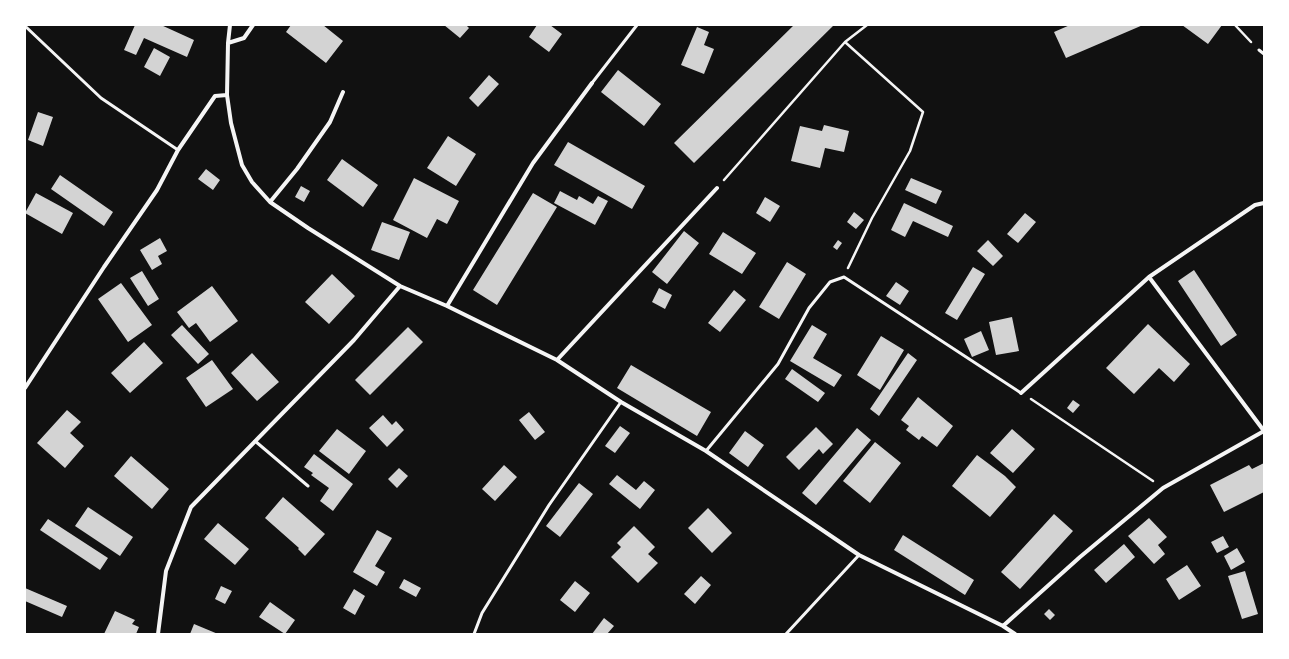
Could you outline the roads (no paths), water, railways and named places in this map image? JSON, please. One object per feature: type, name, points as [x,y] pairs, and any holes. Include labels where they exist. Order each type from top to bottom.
[{"type":"street","points":[[230,25],[226,95],[231,123],[242,165],[252,182],[270,202],[308,228],[400,286],[447,306],[557,360],[621,402],[706,451],[858,555],[1003,626],[1015,634]]},
{"type":"street","points":[[228,43],[244,38],[253,25]]},
{"type":"street","points":[[447,306],[533,163],[592,83]]},
{"type":"street","points":[[270,202],[297,169],[330,122],[343,92]]},
{"type":"street","points":[[25,388],[156,190],[178,150],[215,96],[226,95]]},
{"type":"street","points":[[557,360],[717,188]]},
{"type":"street","points":[[1021,393],[1149,276],[1255,205],[1264,203]]},
{"type":"street","points":[[1003,626],[1080,557],[1163,488],[1264,431],[1149,276]]},
{"type":"street","points":[[158,634],[166,570],[191,507],[354,340],[400,286]]},
{"type":"lane","points":[[592,83],[638,25]]},
{"type":"lane","points":[[25,26],[102,98],[178,150]]},
{"type":"lane","points":[[1259,50],[1264,54]]},
{"type":"lane","points":[[706,451],[778,364],[809,308],[830,282],[844,277],[1021,393]]},
{"type":"lane","points":[[474,634],[482,614],[550,505],[621,402]]},
{"type":"lane","points":[[255,442],[308,486]]},
{"type":"lane","points":[[786,634],[858,555]]}]
